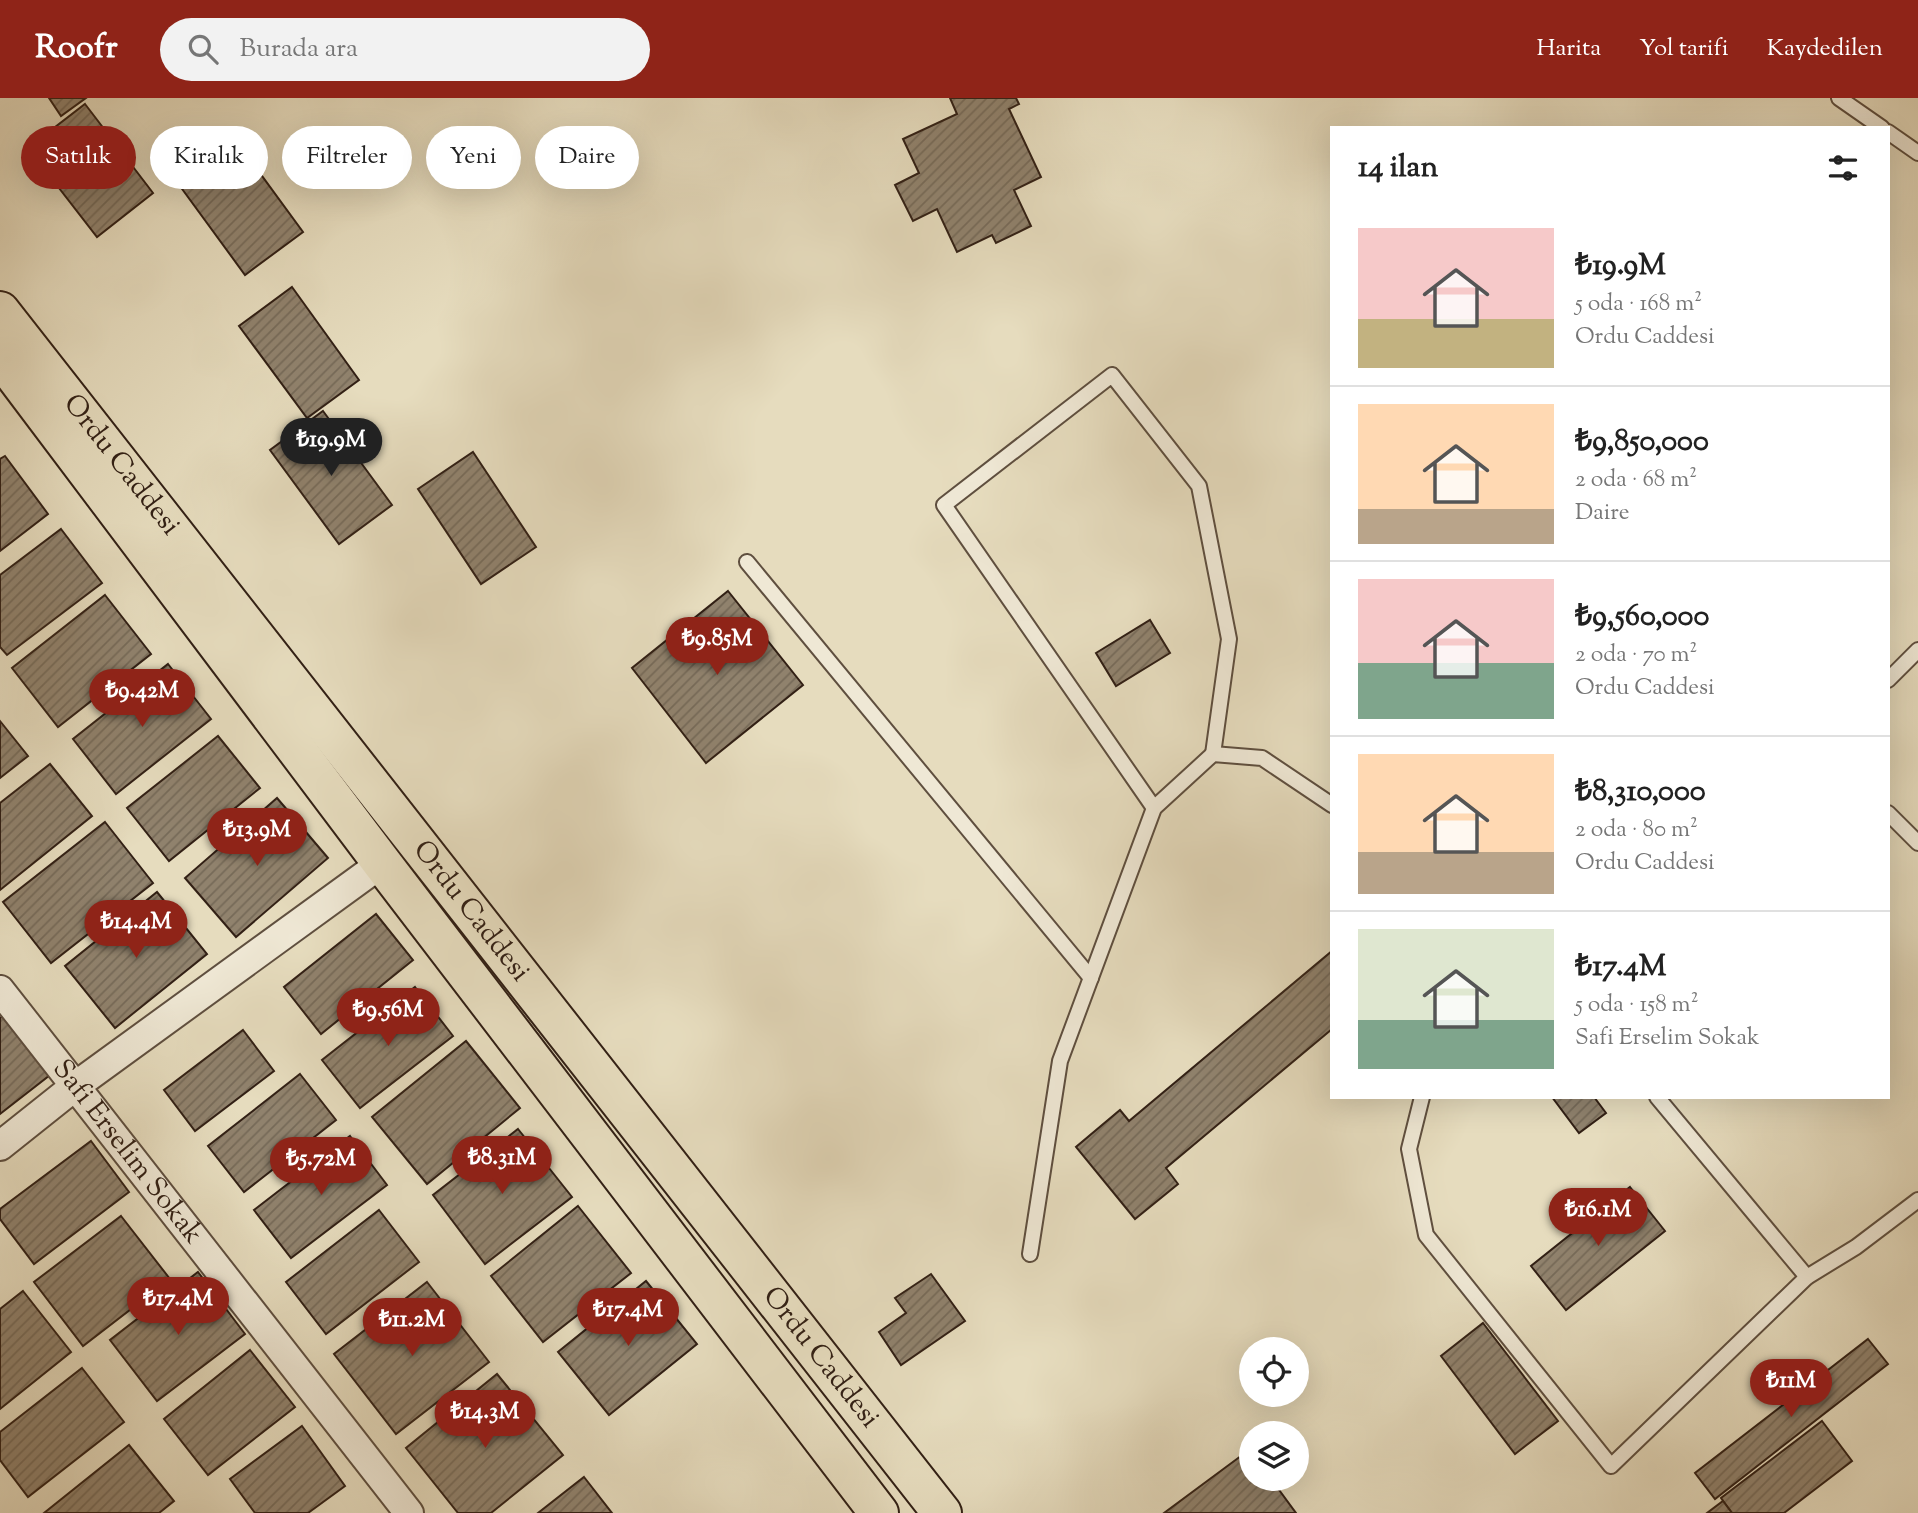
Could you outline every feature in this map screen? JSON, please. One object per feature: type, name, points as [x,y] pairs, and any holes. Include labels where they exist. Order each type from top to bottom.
[{"type":"main road","name":"Ordu Caddesi","points":[[0,311],[942,1513]]},
{"type":"main road","name":"Ordu Caddesi","points":[[0,356],[382,863],[879,1513]]},
{"type":"street","points":[[0,1146],[74,1087],[382,863]]},
{"type":"street","name":"Safi Erselim Sokak","points":[[0,990],[409,1513]]},
{"type":"lane","points":[[1839,98],[1879,126]]},
{"type":"lane","points":[[1890,133],[1918,153]]},
{"type":"lane","points":[[1030,1254],[1060,1060],[1154,808],[1213,754],[1229,639],[1199,486],[1112,375],[944,505],[1154,808]]},
{"type":"lane","points":[[747,562],[1091,978]]},
{"type":"lane","points":[[1890,678],[1918,650]]},
{"type":"lane","points":[[1213,754],[1262,758],[1330,804]]},
{"type":"lane","points":[[1890,815],[1918,843]]},
{"type":"lane","points":[[1422,1099],[1409,1149],[1426,1235],[1611,1466],[1807,1277],[1856,1247],[1918,1200]]},
{"type":"lane","points":[[1659,1099],[1807,1277]]},
{"type":"building","points":[[49,98],[86,98],[61,116]]},
{"type":"building","points":[[950,98],[1016,98],[1019,104],[1009,109],[1041,177],[1014,190],[1031,226],[996,243],[992,235],[957,252],[937,209],[913,221],[895,185],[919,173],[903,139],[957,114]]},
{"type":"building","points":[[85,104],[102,126],[56,126]]},
{"type":"building","points":[[136,171],[153,193],[97,237],[60,189],[136,189]]},
{"type":"building","points":[[268,184],[303,232],[245,275],[182,189],[268,189]]},
{"type":"building","points":[[292,287],[359,380],[307,418],[239,326]]},
{"type":"building","points":[[323,411],[392,505],[339,544],[270,450]]},
{"type":"building","points":[[473,452],[536,547],[481,584],[418,489]]},
{"type":"building","points":[[5,456],[48,514],[0,551],[0,459]]},
{"type":"building","points":[[61,529],[102,583],[7,655],[0,647],[0,575]]},
{"type":"building","points":[[728,591],[803,685],[706,763],[632,668]]},
{"type":"building","points":[[105,595],[151,654],[58,727],[12,668]]},
{"type":"building","points":[[1150,620],[1170,653],[1116,686],[1096,653]]},
{"type":"building","points":[[168,664],[211,719],[116,794],[73,739]]},
{"type":"building","points":[[0,721],[28,756],[0,778]]},
{"type":"building","points":[[218,736],[260,788],[169,861],[127,808]]},
{"type":"building","points":[[50,764],[92,816],[0,890],[0,803]]},
{"type":"building","points":[[277,798],[328,858],[236,937],[185,878]]},
{"type":"building","points":[[105,822],[153,883],[51,963],[3,902]]},
{"type":"building","points":[[157,892],[207,954],[115,1028],[65,966]]},
{"type":"building","points":[[376,914],[413,960],[321,1034],[284,987]]},
{"type":"building","points":[[1330,953],[1330,1031],[1166,1168],[1178,1184],[1135,1219],[1076,1147],[1120,1110],[1129,1121]]},
{"type":"building","points":[[415,987],[453,1036],[360,1108],[322,1060]]},
{"type":"building","points":[[3,1016],[50,1075],[0,1114],[0,1018]]},
{"type":"building","points":[[243,1030],[274,1071],[195,1131],[164,1090]]},
{"type":"building","points":[[466,1041],[520,1108],[427,1184],[372,1117]]},
{"type":"building","points":[[300,1074],[336,1120],[244,1192],[208,1146]]},
{"type":"building","points":[[1554,1099],[1596,1099],[1606,1113],[1579,1133]]},
{"type":"building","points":[[518,1129],[572,1197],[485,1264],[433,1195]]},
{"type":"building","points":[[350,1136],[387,1185],[291,1258],[254,1210]]},
{"type":"building","points":[[91,1141],[129,1192],[34,1264],[0,1219],[0,1209]]},
{"type":"building","points":[[1630,1187],[1665,1231],[1566,1310],[1531,1266]]},
{"type":"building","points":[[578,1206],[631,1273],[543,1342],[491,1276]]},
{"type":"building","points":[[379,1210],[419,1262],[326,1334],[286,1282]]},
{"type":"building","points":[[121,1216],[170,1279],[83,1346],[34,1282]]},
{"type":"building","points":[[198,1272],[245,1334],[157,1401],[110,1340]]},
{"type":"building","points":[[931,1274],[965,1321],[901,1365],[879,1332],[906,1313],[895,1298]]},
{"type":"building","points":[[646,1281],[697,1344],[609,1415],[558,1352]]},
{"type":"building","points":[[427,1282],[489,1362],[396,1434],[334,1354]]},
{"type":"building","points":[[23,1291],[71,1352],[0,1409],[0,1309]]},
{"type":"building","points":[[1483,1323],[1558,1421],[1515,1454],[1441,1356]]},
{"type":"building","points":[[1868,1339],[1888,1364],[1715,1499],[1695,1473]]},
{"type":"building","points":[[250,1350],[295,1407],[208,1475],[164,1419]]},
{"type":"building","points":[[82,1368],[124,1422],[28,1497],[0,1460],[0,1432]]},
{"type":"building","points":[[497,1374],[563,1455],[491,1513],[458,1513],[406,1448]]},
{"type":"building","points":[[1822,1421],[1852,1461],[1784,1513],[1732,1513],[1721,1498]]},
{"type":"building","points":[[302,1426],[345,1486],[308,1513],[255,1513],[230,1479]]},
{"type":"building","points":[[129,1445],[174,1501],[159,1513],[44,1513]]},
{"type":"building","points":[[1239,1457],[1239,1491],[1280,1491],[1296,1513],[1164,1513]]},
{"type":"building","points":[[584,1477],[612,1513],[538,1513]]},
{"type":"building","points":[[1723,1501],[1732,1513],[1707,1513]]}]
